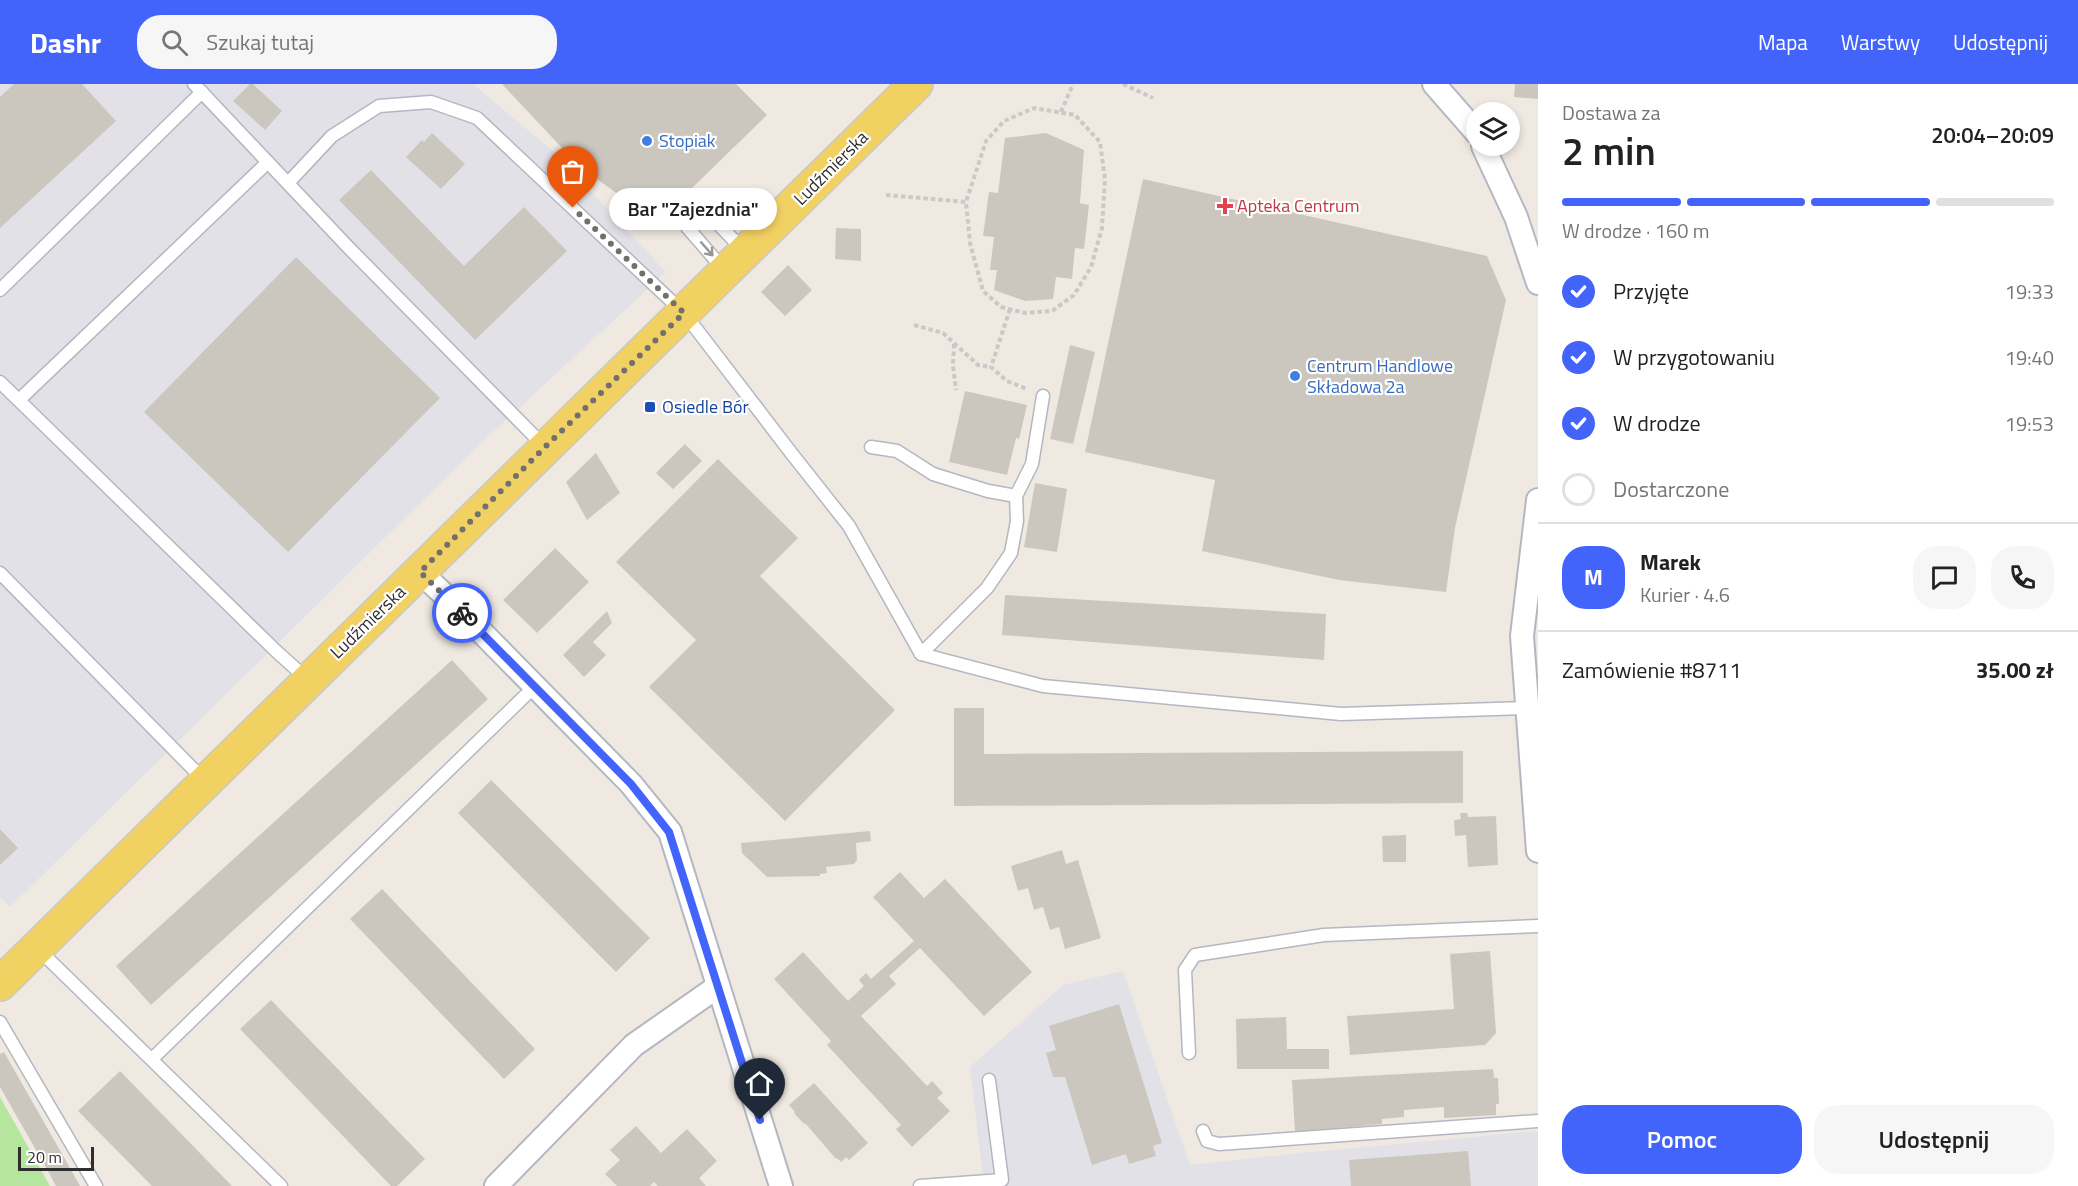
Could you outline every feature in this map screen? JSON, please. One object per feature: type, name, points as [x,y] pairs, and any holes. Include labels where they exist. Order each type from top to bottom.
[{"type":"main road","name":"Ludźmierska","points":[[0,984],[916,84]]},
{"type":"street","points":[[1434,84],[1466,121]]},
{"type":"street","points":[[1488,156],[1516,217],[1538,283]]},
{"type":"street","points":[[1538,500],[1531,614],[1522,636],[1538,851]]},
{"type":"street","points":[[420,572],[631,784],[669,832],[781,1186]]},
{"type":"street","points":[[496,1186],[634,1045],[717,987]]},
{"type":"lane","points":[[0,290],[198,88],[545,447]]},
{"type":"lane","points":[[288,183],[332,136],[379,106],[431,102],[477,118],[684,313],[849,526],[921,654],[1043,686],[1341,714],[1526,708]]},
{"type":"lane","points":[[19,400],[268,162]]},
{"type":"lane","points":[[706,211],[736,263]]},
{"type":"lane","points":[[687,227],[736,263]]},
{"type":"lane","points":[[0,382],[309,681]]},
{"type":"lane","points":[[921,654],[987,588],[1011,553],[1017,521],[1016,496],[1032,464],[1043,396]]},
{"type":"lane","points":[[871,447],[897,451],[933,474],[988,491],[1016,496]]},
{"type":"lane","points":[[0,573],[206,782]]},
{"type":"lane","points":[[152,1059],[534,687]]},
{"type":"lane","points":[[1190,1053],[1185,970],[1195,956],[1324,935],[1538,926]]},
{"type":"lane","points":[[36,948],[281,1186]]},
{"type":"lane","points":[[0,1022],[96,1186]]},
{"type":"lane","points":[[920,1186],[1002,1180],[989,1080]]},
{"type":"lane","points":[[1203,1131],[1207,1141],[1219,1144],[1538,1121]]},
{"type":"path","points":[[1061,112],[1073,84]]},
{"type":"path","points":[[1123,84],[1153,98]]},
{"type":"path","points":[[1034,108],[1061,112],[1075,115],[1100,142],[1105,179],[1102,228],[1091,267],[1074,295],[1052,311],[1025,313],[1001,307],[983,291],[970,243],[966,202],[986,141],[1004,121],[1034,108]]},
{"type":"path","points":[[886,195],[966,202]]},
{"type":"path","points":[[990,367],[1010,309]]},
{"type":"path","points":[[914,325],[943,333],[978,365],[990,367],[1007,381],[1043,396]]},
{"type":"path","points":[[954,344],[953,366],[956,390]]},
{"type":"shaded area","points":[[0,84],[473,84],[554,152],[666,272],[479,445],[10,907],[0,897]]},
{"type":"shaded area","points":[[1123,971],[1190,1165],[1538,1131],[1538,1186],[984,1186],[970,1067],[1063,985]]},
{"type":"green space","points":[[0,1097],[50,1186],[0,1186]]},
{"type":"building","points":[[14,84],[82,84],[116,121],[0,228],[0,97]]},
{"type":"building","points":[[250,84],[253,84],[282,111],[265,130],[233,101]]},
{"type":"building","name":"Stopiak","points":[[502,84],[736,84],[767,115],[657,222],[580,167]]},
{"type":"building","points":[[1515,84],[1538,84],[1538,99],[1514,97]]},
{"type":"building","points":[[432,133],[465,164],[441,189],[406,157]]},
{"type":"building","points":[[1046,133],[1084,150],[1080,203],[1089,205],[1084,249],[1075,248],[1072,279],[1056,277],[1053,299],[1025,301],[994,290],[997,270],[990,270],[994,237],[983,236],[989,192],[998,193],[1005,138]]},
{"type":"building","points":[[371,170],[464,266],[524,207],[567,251],[475,340],[339,200]]},
{"type":"building","name":"Centrum Handlowe Składowa 2a","points":[[1143,179],[1487,256],[1506,300],[1455,528],[1446,592],[1339,580],[1202,551],[1215,480],[1085,452]]},
{"type":"building","points":[[836,228],[861,229],[861,261],[835,259]]},
{"type":"building","points":[[296,257],[440,398],[288,552],[144,412]]},
{"type":"building","points":[[788,265],[812,290],[785,316],[761,292]]},
{"type":"building","points":[[1070,345],[1095,352],[1073,444],[1050,439]]},
{"type":"building","points":[[965,391],[1027,405],[1007,475],[949,462]]},
{"type":"building","points":[[685,444],[702,461],[673,489],[656,473]]},
{"type":"building","points":[[596,453],[620,493],[587,520],[566,482]]},
{"type":"building","points":[[718,459],[798,538],[760,576],[895,710],[785,821],[649,687],[696,640],[616,562]]},
{"type":"building","points":[[1035,483],[1067,489],[1057,552],[1024,547]]},
{"type":"building","points":[[555,548],[589,582],[537,633],[503,600]]},
{"type":"building","points":[[1005,595],[1326,614],[1324,660],[1002,635]]},
{"type":"building","points":[[607,611],[612,623],[593,642],[606,655],[584,677],[563,655]]},
{"type":"building","points":[[452,660],[488,699],[151,1005],[116,966]]},
{"type":"building","points":[[954,708],[984,708],[984,754],[1463,751],[1463,803],[954,806]]},
{"type":"building","points":[[491,780],[650,938],[616,972],[458,813]]},
{"type":"building","points":[[1460,813],[1467,813],[1468,817],[1496,816],[1498,865],[1468,867],[1466,835],[1455,836],[1454,820],[1461,819]]},
{"type":"building","points":[[0,829],[18,848],[0,865]]},
{"type":"building","points":[[870,831],[871,841],[856,843],[857,860],[854,864],[826,867],[827,873],[820,874],[820,876],[767,877],[742,853],[741,843]]},
{"type":"building","points":[[1406,835],[1406,862],[1383,862],[1382,836]]},
{"type":"building","points":[[1062,850],[1066,864],[1078,860],[1101,938],[1065,949],[1059,927],[1050,930],[1043,907],[1034,910],[1028,888],[1018,891],[1011,866]]},
{"type":"building","points":[[900,872],[924,898],[945,879],[1032,972],[984,1016],[920,948],[889,976],[896,984],[861,1016],[927,1086],[932,1081],[943,1093],[937,1098],[950,1111],[912,1147],[896,1129],[901,1125],[827,1045],[831,1041],[774,979],[803,952],[848,1001],[864,986],[859,980],[866,973],[871,979],[914,941],[873,897]]},
{"type":"building","points":[[382,889],[535,1049],[504,1079],[350,919]]},
{"type":"building","points":[[1490,951],[1496,1033],[1485,1045],[1350,1055],[1347,1016],[1454,1009],[1450,954]]},
{"type":"building","points":[[271,1000],[425,1159],[397,1186],[391,1186],[240,1029]]},
{"type":"building","points":[[1119,1004],[1162,1143],[1153,1146],[1156,1156],[1129,1164],[1126,1154],[1092,1165],[1065,1077],[1053,1077],[1046,1053],[1056,1050],[1049,1026]]},
{"type":"building","points":[[1286,1017],[1287,1049],[1329,1049],[1329,1069],[1237,1069],[1236,1019]]},
{"type":"building","points":[[4,1052],[80,1186],[56,1186],[0,1087],[0,1054]]},
{"type":"building","points":[[1493,1069],[1494,1078],[1498,1078],[1499,1104],[1496,1104],[1496,1115],[1444,1118],[1444,1107],[1404,1110],[1404,1117],[1382,1119],[1382,1124],[1295,1132],[1292,1080]]},
{"type":"building","points":[[120,1071],[232,1186],[152,1186],[78,1111]]},
{"type":"building","points":[[814,1083],[868,1143],[849,1160],[846,1157],[841,1162],[836,1159],[789,1105]]},
{"type":"building","points":[[636,1126],[661,1153],[687,1129],[717,1161],[699,1178],[706,1186],[658,1186],[654,1182],[650,1186],[617,1186],[605,1174],[620,1160],[610,1150]]},
{"type":"building","points":[[1468,1151],[1471,1186],[1351,1186],[1349,1160]]},
{"type":"way so far","points":[[462,613],[420,572],[684,313],[573,208]]},
{"type":"place","name":"Stopiak","points":[[647,141]]},
{"type":"place","name":"Apteka Centrum","points":[[1225,206]]},
{"type":"place","name":"Bar \"Zajezdnia\"","points":[[573,208]]},
{"type":"place","name":"Centrum Handlowe Składowa 2a","points":[[1295,376]]},
{"type":"place","name":"Osiedle Bór","points":[[650,407]]},
{"type":"route","points":[[462,613],[631,784],[669,832],[760,1120]]}]
